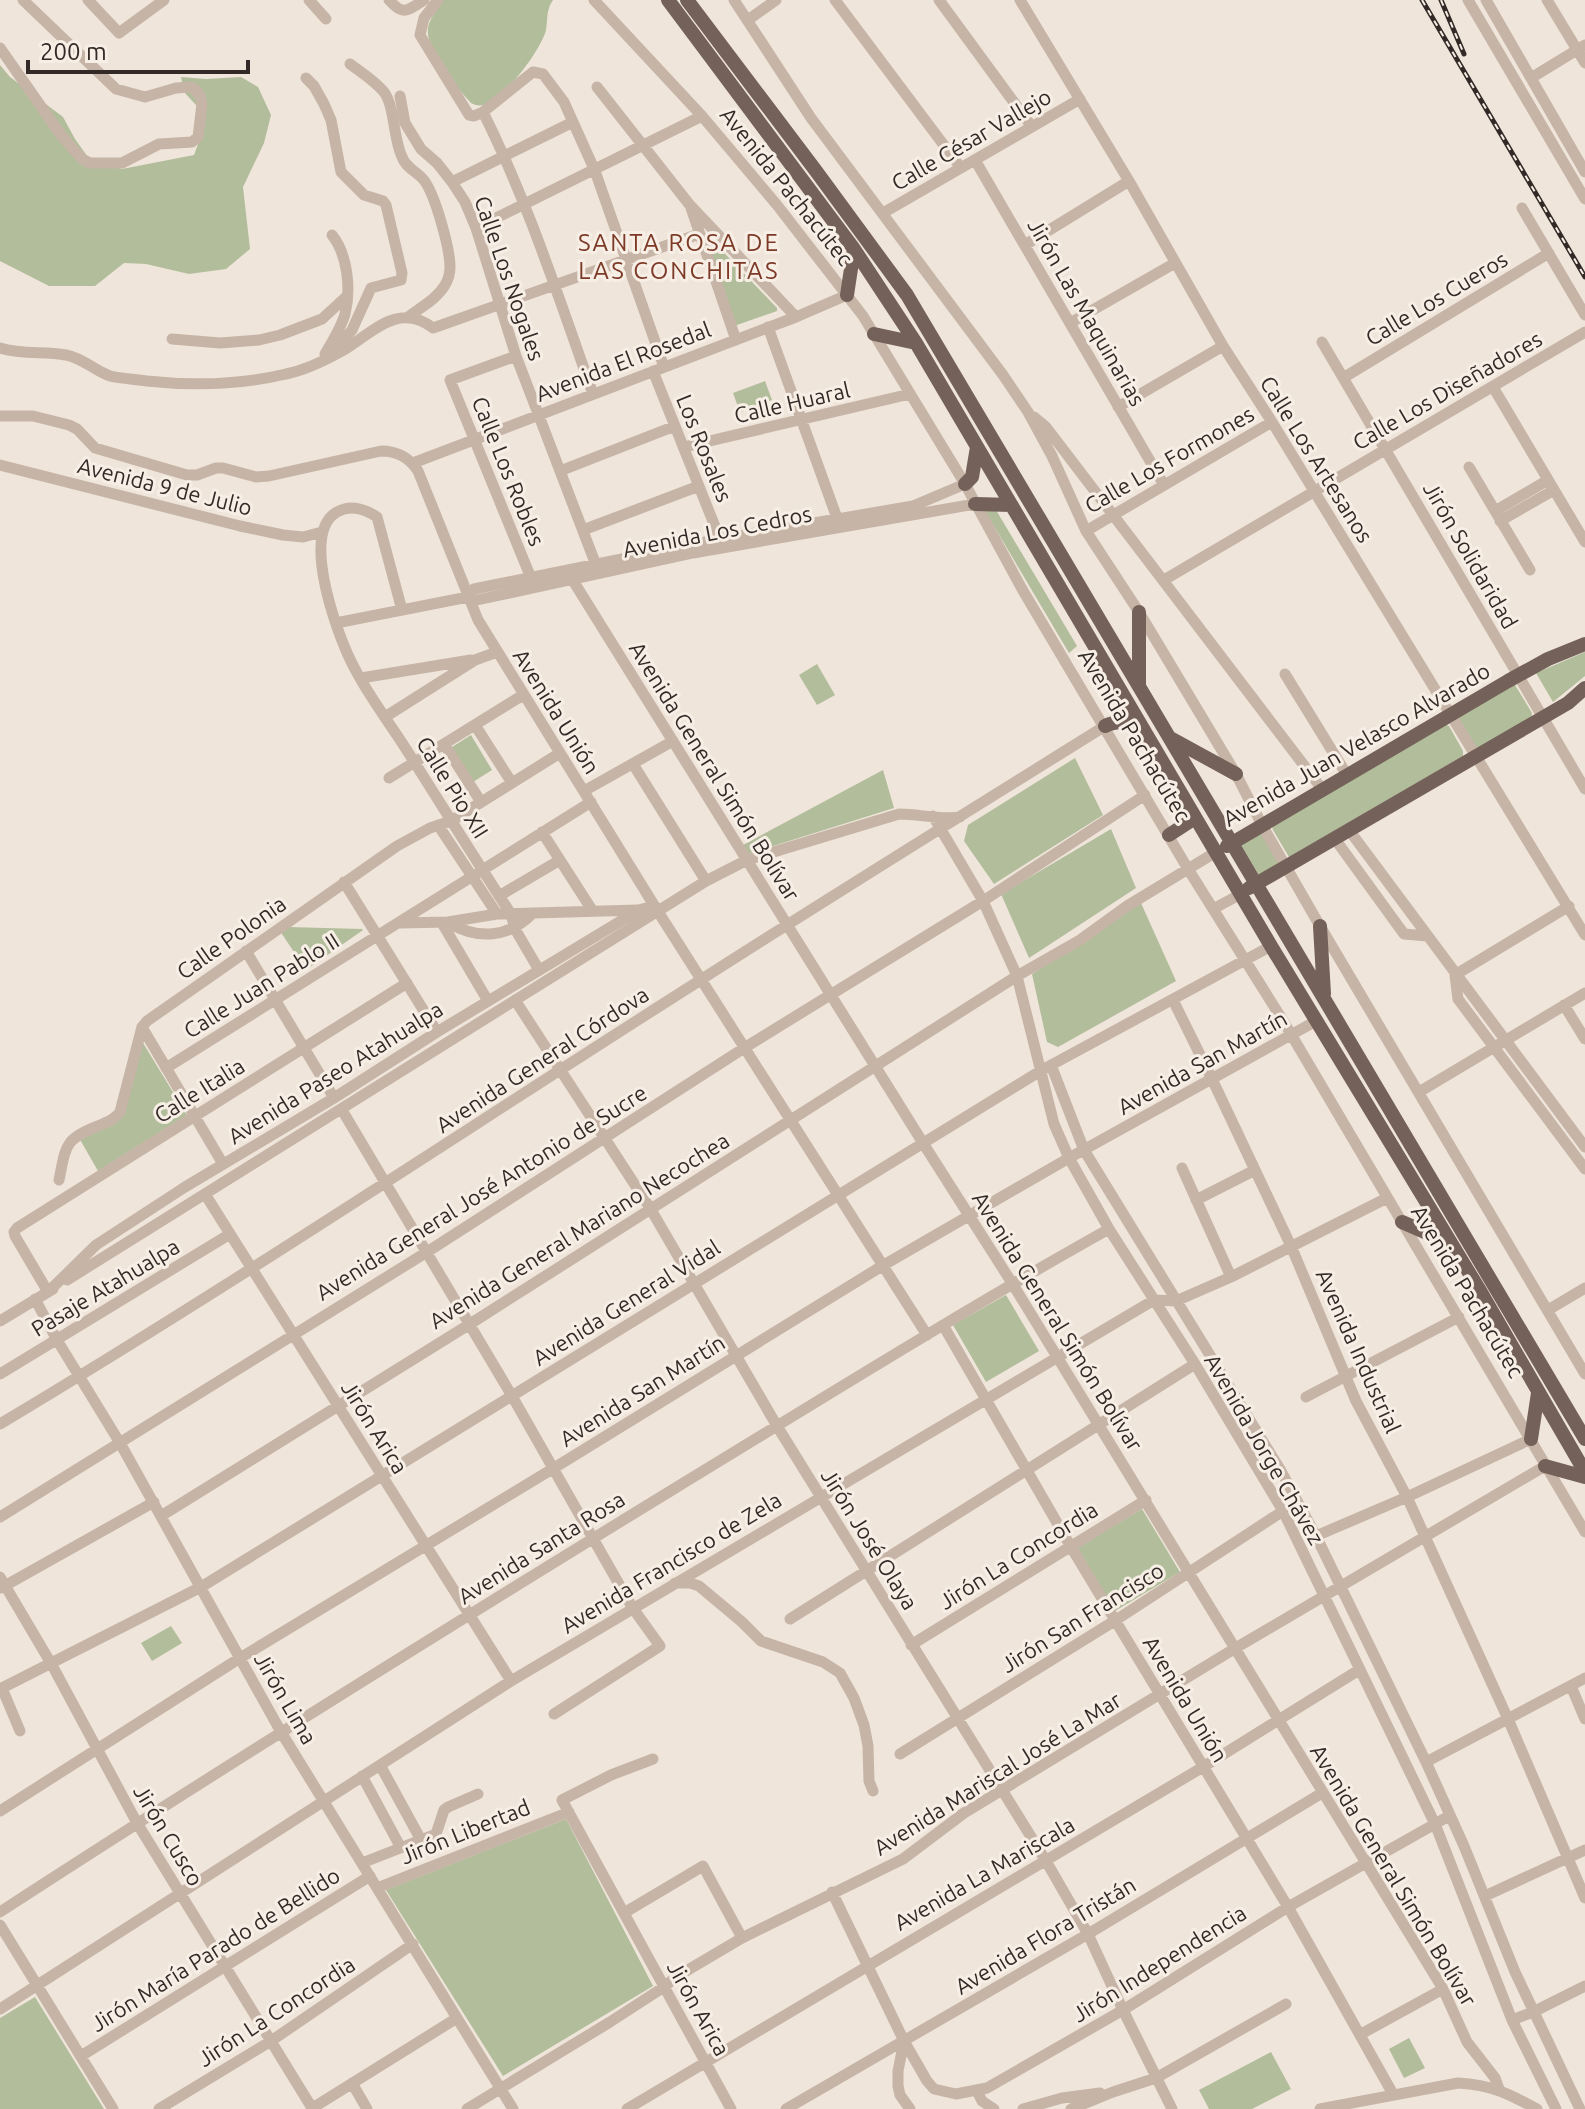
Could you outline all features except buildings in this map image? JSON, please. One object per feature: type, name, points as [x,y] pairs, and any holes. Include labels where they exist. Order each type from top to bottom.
[{"type":"main road","name":"Avenida Pachacútec","points":[[668,0],[854,249],[916,343],[1585,1474]]},
{"type":"main road","name":"Avenida Pachacútec","points":[[687,0],[907,295],[1585,1439]]},
{"type":"main road","points":[[770,136],[783,127]]},
{"type":"main road","points":[[847,295],[854,249]]},
{"type":"main road","points":[[874,334],[916,343]]},
{"type":"main road","points":[[960,418],[975,409]]},
{"type":"main road","points":[[965,484],[972,477],[977,447]]},
{"type":"main road","points":[[975,504],[1011,505]]},
{"type":"main road","points":[[1139,612],[1139,686]]},
{"type":"main road","name":"Avenida Juan Velasco Alvarado","points":[[1216,852],[1518,675],[1585,644]]},
{"type":"main road","points":[[1241,894],[1568,703],[1585,690]]},
{"type":"main road","points":[[1105,726],[1116,721],[1126,722],[1144,730]]},
{"type":"main road","points":[[1168,737],[1236,774]]},
{"type":"main road","points":[[1169,835],[1189,822],[1192,812]]},
{"type":"main road","points":[[1320,926],[1324,999]]},
{"type":"main road","points":[[1402,1222],[1451,1244]]},
{"type":"main road","points":[[1470,1276],[1484,1268]]},
{"type":"main road","points":[[1531,1379],[1536,1382],[1542,1380],[1545,1370]]},
{"type":"main road","points":[[1531,1439],[1538,1393]]},
{"type":"main road","points":[[1545,1466],[1585,1474]]},
{"type":"street","points":[[0,48],[61,135],[82,159],[90,163],[122,163],[159,144],[192,142],[198,137],[202,104],[196,90],[191,87],[176,88],[145,97],[116,89],[23,0]]},
{"type":"street","points":[[88,0],[119,33],[164,0]]},
{"type":"street","points":[[309,0],[326,19]]},
{"type":"street","points":[[389,0],[403,11],[424,0]]},
{"type":"street","points":[[438,0],[424,18],[420,35],[469,115],[483,112],[504,155],[593,394]]},
{"type":"street","name":"Avenida Pachacútec","points":[[594,0],[702,116],[777,205],[874,334],[965,484],[1030,602],[1188,869],[1291,1035],[1585,1532]]},
{"type":"street","points":[[734,0],[811,118],[1028,412],[1086,531],[1139,612],[1236,774],[1320,926],[1585,1374]]},
{"type":"street","points":[[748,20],[776,0]]},
{"type":"street","points":[[835,0],[961,168]]},
{"type":"street","points":[[939,0],[1032,127]]},
{"type":"street","name":"Calle Los Artesanos","points":[[1020,0],[1129,181],[1223,346],[1585,935]]},
{"type":"street","points":[[1468,0],[1585,199]]},
{"type":"street","points":[[1486,0],[1585,172]]},
{"type":"street","points":[[1547,0],[1581,48],[1585,63]]},
{"type":"street","points":[[1531,78],[1581,48]]},
{"type":"street","points":[[350,64],[383,91],[403,161],[428,186],[447,247],[451,266],[446,284],[434,298],[408,317]]},
{"type":"street","name":"Los Rosales","points":[[483,112],[533,72],[543,74],[552,84],[595,171],[626,260],[675,426],[720,539]]},
{"type":"street","points":[[306,78],[314,86],[331,120],[341,172],[364,195],[383,201],[386,205],[402,273],[401,280],[371,288],[352,330],[324,360]]},
{"type":"street","points":[[597,87],[689,204],[796,317]]},
{"type":"street","name":"Calle Los Nogales","points":[[400,96],[405,123],[421,149],[452,182],[476,228],[516,356],[596,565]]},
{"type":"street","name":"Calle César Vallejo","points":[[883,213],[1080,99]]},
{"type":"street","points":[[476,228],[702,116]]},
{"type":"street","points":[[452,182],[573,122]]},
{"type":"street","name":"Jirón Las Maquinarias","points":[[975,160],[1164,485]]},
{"type":"street","points":[[1025,245],[1129,181]]},
{"type":"street","points":[[689,204],[736,340]]},
{"type":"street","points":[[1522,208],[1585,315]]},
{"type":"street","points":[[0,348],[68,355],[102,372],[123,378],[190,384],[284,375],[324,360],[378,326],[400,317],[418,318],[433,328],[699,234]]},
{"type":"street","points":[[324,360],[346,313],[346,271],[342,253],[332,235]]},
{"type":"street","name":"Calle Los Cueros","points":[[1343,378],[1549,253]]},
{"type":"street","points":[[1070,323],[1175,263]]},
{"type":"street","name":"Avenida El Rosedal","points":[[413,463],[847,295]]},
{"type":"street","points":[[172,339],[220,343],[280,335],[322,319],[347,296]]},
{"type":"street","points":[[768,327],[837,518]]},
{"type":"street","name":"Calle Los Diseñadores","points":[[1164,580],[1585,332]]},
{"type":"street","name":"Jirón Solidaridad","points":[[1322,342],[1585,789]]},
{"type":"street","points":[[1118,407],[1223,346]]},
{"type":"street","name":"Calle Los Robles","points":[[516,356],[450,380],[531,578]]},
{"type":"street","points":[[1493,387],[1585,542]]},
{"type":"street","name":"Calle Huaral","points":[[684,447],[910,394]]},
{"type":"street","points":[[1028,412],[1046,427],[1322,789]]},
{"type":"street","points":[[0,416],[33,416],[69,425],[95,448],[187,475],[223,468],[256,477],[269,476],[381,451],[396,452],[413,463]]},
{"type":"street","name":"Calle Los Formones","points":[[1086,531],[1272,422]]},
{"type":"street","points":[[560,471],[675,426]]},
{"type":"street","name":"Avenida Unión","points":[[413,463],[478,620],[657,910],[927,1335]]},
{"type":"street","name":"Avenida 9 de Julio","points":[[0,465],[269,532],[303,537],[322,532]]},
{"type":"street","points":[[1469,467],[1530,570]]},
{"type":"street","name":"Avenida Los Cedros","points":[[468,597],[474,589],[720,539],[913,506],[965,484]]},
{"type":"street","points":[[1498,516],[1551,485]]},
{"type":"street","points":[[583,530],[699,486]]},
{"type":"street","points":[[947,492],[954,508]]},
{"type":"street","name":"Avenida Los Cedros","points":[[336,623],[468,597],[477,600],[693,553],[975,504]]},
{"type":"street","points":[[322,532],[335,512],[347,508],[358,508],[377,517],[402,610]]},
{"type":"street","name":"Calle Pio XII","points":[[322,532],[319,547],[323,572],[349,658],[451,821],[497,914]]},
{"type":"street","name":"Avenida General Simón Bolívar","points":[[572,579],[1146,1500],[1443,1989],[1467,2042],[1495,2078],[1499,2089]]},
{"type":"street","name":"Avenida Juan Velasco Alvarado","points":[[1548,659],[1585,636]]},
{"type":"street","points":[[361,678],[475,660],[497,652]]},
{"type":"street","points":[[385,717],[475,660]]},
{"type":"street","points":[[1285,674],[1347,775]]},
{"type":"street","points":[[389,778],[523,695]]},
{"type":"street","points":[[475,725],[512,783]]},
{"type":"street","name":"Avenida General Córdova","points":[[0,1424],[386,1184],[701,980],[1105,726]]},
{"type":"street","name":"Calle Juan Pablo II","points":[[166,1068],[542,832],[633,764],[673,741]]},
{"type":"street","points":[[444,744],[481,802]]},
{"type":"street","name":"Calle Polonia","points":[[142,1027],[415,835],[451,821],[560,753]]},
{"type":"street","points":[[633,764],[706,881]]},
{"type":"street","name":"Avenida General José Antonio de Sucre","points":[[0,1517],[427,1252],[744,1048],[983,901],[1145,795]]},
{"type":"street","name":"Avenida Paseo Atahualpa","points":[[0,1321],[706,881],[747,860],[899,814],[960,817]]},
{"type":"street","name":"Avenida Jorge Chávez","points":[[933,816],[983,901],[1017,976],[1046,1067],[1084,1150],[1281,1471],[1342,1587],[1426,1762],[1533,2012],[1580,2109]]},
{"type":"street","name":"Calle Pio XII","points":[[438,825],[499,896],[539,970]]},
{"type":"street","points":[[1349,830],[1585,1147]]},
{"type":"street","points":[[542,832],[592,910]]},
{"type":"street","points":[[1335,839],[1404,934],[1427,936]]},
{"type":"street","name":"Avenida Juan Velasco Alvarado","points":[[1017,976],[1080,940],[1127,906],[1216,852]]},
{"type":"street","points":[[499,896],[560,860]]},
{"type":"street","points":[[344,882],[437,1032]]},
{"type":"street","points":[[1213,909],[1241,894]]},
{"type":"street","points":[[1455,975],[1569,906]]},
{"type":"street","name":"Avenida Paseo Atahualpa","points":[[48,1292],[96,1245],[639,910]]},
{"type":"street","points":[[398,923],[445,922],[497,914],[657,910]]},
{"type":"street","points":[[445,922],[462,930],[493,934],[515,929],[533,913]]},
{"type":"street","points":[[445,922],[488,1001]]},
{"type":"street","name":"Avenida General Vidal","points":[[1,1689],[201,1587],[1046,1067],[1271,946]]},
{"type":"street","points":[[246,951],[334,1098]]},
{"type":"street","points":[[1455,975],[1458,999],[1585,1169]]},
{"type":"street","name":"Avenida General Mariano Necochea","points":[[161,1516],[470,1324],[1017,976]]},
{"type":"street","name":"Calle Italia","points":[[48,1292],[14,1232],[407,983]]},
{"type":"street","points":[[1419,1092],[1585,993]]},
{"type":"street","name":"Jirón José Olaya","points":[[515,1000],[650,1208],[777,1426],[1046,1861],[1088,1934],[1172,2109]]},
{"type":"street","name":"Avenida Industrial","points":[[1173,1000],[1291,1246],[1356,1401],[1425,1536],[1585,1898]]},
{"type":"street","points":[[1564,1005],[1585,1039]]},
{"type":"street","name":"Avenida San Martín","points":[[0,1811],[240,1658],[882,1266],[1316,1021]]},
{"type":"street","points":[[142,1027],[223,1164]]},
{"type":"street","points":[[59,1180],[69,1144],[75,1137],[112,1120],[120,1112],[142,1027]]},
{"type":"street","name":"Avenida Jorge Chávez","points":[[1046,1067],[1054,1124],[1069,1158],[1109,1229],[1283,1511],[1435,1824],[1512,2020],[1556,2109]]},
{"type":"street","points":[[342,1110],[470,1324],[632,1607],[660,1646],[554,1714]]},
{"type":"street","points":[[1182,1168],[1231,1277]]},
{"type":"street","points":[[1196,1200],[1255,1170]]},
{"type":"street","name":"Jirón Arica","points":[[205,1194],[511,1681]]},
{"type":"street","points":[[1154,1300],[1176,1301],[1231,1277],[1387,1198]]},
{"type":"street","name":"Avenida Santa Rosa","points":[[0,1912],[281,1732],[594,1538],[1012,1283],[1109,1229]]},
{"type":"street","name":"Pasaje Atahualpa","points":[[0,1374],[230,1234]]},
{"type":"street","points":[[1548,1310],[1585,1288]]},
{"type":"street","name":"Jirón Lima","points":[[35,1299],[154,1502],[281,1732],[513,2109]]},
{"type":"street","name":"Avenida Francisco de Zela","points":[[0,2009],[511,1681],[1154,1300]]},
{"type":"street","points":[[1306,1397],[1459,1317]]},
{"type":"street","name":"Avenida Unión","points":[[943,1325],[1071,1547],[1288,1907],[1393,2094]]},
{"type":"street","points":[[790,1619],[1195,1364]]},
{"type":"street","points":[[1316,1536],[1531,1439]]},
{"type":"street","name":"Avenida Mariscal José La Mar","points":[[467,2109],[742,1938],[912,1854],[944,1827],[1002,1791],[1234,1649],[1545,1466]]},
{"type":"street","name":"Jirón La Concordia","points":[[911,1645],[1146,1500]]},
{"type":"street","points":[[2,1584],[154,1502]]},
{"type":"street","name":"Jirón San Francisco","points":[[900,1754],[1116,1620],[1283,1511]]},
{"type":"street","points":[[674,1583],[699,1586],[761,1641],[823,1662],[840,1673],[864,1725],[869,1781],[873,1791]]},
{"type":"street","name":"Jirón Cusco","points":[[2,1584],[52,1665],[137,1823],[312,2108]]},
{"type":"street","name":"Avenida La Mariscala","points":[[627,2109],[1203,1767],[1359,1670]]},
{"type":"street","points":[[1426,1762],[1585,1678]]},
{"type":"street","points":[[1571,1686],[1585,1719]]},
{"type":"street","points":[[1,1689],[20,1731]]},
{"type":"street","name":"Jirón Arica","points":[[653,1759],[611,1775],[562,1800],[731,2109]]},
{"type":"street","points":[[380,1765],[421,1840]]},
{"type":"street","points":[[362,1776],[401,1848]]},
{"type":"street","name":"Avenida Flora Tristán","points":[[786,2109],[800,2104],[1322,1793]]},
{"type":"street","points":[[362,1863],[438,1832],[444,1810],[478,1794]]},
{"type":"street","name":"Jirón Libertad","points":[[377,1888],[569,1812]]},
{"type":"street","name":"Jirón Independencia","points":[[904,2041],[934,2089],[956,2094],[996,2084],[1123,2010],[1288,1907],[1449,1816]]},
{"type":"street","points":[[1485,1896],[1585,1850]]},
{"type":"street","points":[[624,1913],[703,1866],[742,1938]]},
{"type":"street","name":"Jirón María Parado de Bellido","points":[[81,2056],[370,1876]]},
{"type":"street","points":[[832,1892],[904,2041],[898,2086],[910,2109]]},
{"type":"street","points":[[0,1925],[113,2109]]},
{"type":"street","name":"Jirón La Concordia","points":[[159,2109],[271,2041],[413,1944]]},
{"type":"street","points":[[1512,2020],[1585,1986]]},
{"type":"street","points":[[1361,2034],[1443,1989]]},
{"type":"street","points":[[1023,2109],[1067,2105],[1156,2078],[1286,2004]]},
{"type":"street","points":[[312,2108],[457,2018]]},
{"type":"street","points":[[352,2083],[367,2109]]},
{"type":"street","points":[[1320,2109],[1458,2083],[1499,2089],[1527,2107]]},
{"type":"street","points":[[1571,2093],[1585,2087]]},
{"type":"street","points":[[977,2091],[982,2101],[994,2109]]},
{"type":"green space","points":[[443,0],[553,0],[543,39],[529,61],[501,94],[483,105],[471,103],[443,68],[431,47],[428,28]]},
{"type":"green space","points":[[0,65],[10,77],[63,117],[90,160],[122,169],[194,155],[205,125],[196,105],[184,92],[181,77],[241,77],[258,87],[271,115],[264,143],[243,187],[250,249],[226,269],[189,274],[146,264],[124,263],[95,286],[49,286],[0,261]]},
{"type":"green space","points":[[707,235],[777,311],[734,326],[702,237]]},
{"type":"green space","points":[[765,381],[772,400],[740,412],[733,393]]},
{"type":"green space","points":[[996,510],[1077,646],[1069,653],[985,511]]},
{"type":"green space","points":[[1585,652],[1585,676],[1553,702],[1536,673]]},
{"type":"green space","points":[[817,664],[835,695],[817,705],[799,675]]},
{"type":"green space","points":[[1511,684],[1515,685],[1532,713],[1531,719],[1476,749],[1457,720],[1460,713]]},
{"type":"green space","points":[[1445,724],[1449,726],[1463,756],[1289,857],[1272,826]]},
{"type":"green space","points":[[471,735],[492,770],[473,782],[452,747]]},
{"type":"green space","points":[[1075,758],[1103,815],[994,884],[964,841],[968,825]]},
{"type":"green space","points":[[883,770],[894,808],[748,854],[743,845]]},
{"type":"green space","points":[[1111,829],[1136,888],[1029,958],[1001,894]]},
{"type":"green space","points":[[1261,830],[1282,866],[1261,878],[1239,842]]},
{"type":"green space","points":[[1141,903],[1176,981],[1058,1047],[1047,1042],[1032,974]]},
{"type":"green space","points":[[288,927],[363,930],[306,970],[280,931]]},
{"type":"green space","points":[[143,1043],[187,1115],[98,1171],[78,1136],[119,1120]]},
{"type":"green space","points":[[1006,1295],[1039,1351],[986,1382],[953,1325]]},
{"type":"green space","points":[[1142,1509],[1180,1572],[1115,1611],[1077,1548]]},
{"type":"green space","points":[[171,1626],[182,1643],[152,1661],[141,1643]]},
{"type":"green space","points":[[566,1819],[653,1986],[503,2076],[386,1890]]},
{"type":"green space","points":[[35,1997],[104,2109],[0,2109],[0,2018]]},
{"type":"green space","points":[[1409,2038],[1425,2068],[1404,2078],[1389,2049]]},
{"type":"green space","points":[[1271,2052],[1291,2089],[1252,2109],[1209,2109],[1199,2090]]},
{"type":"railway","points":[[1422,0],[1585,277]]},
{"type":"railway","points":[[1441,0],[1464,54]]},
{"type":"district","name":"SANTA ROSA DE LAS CONCHITAS","points":[[679,256]]}]
